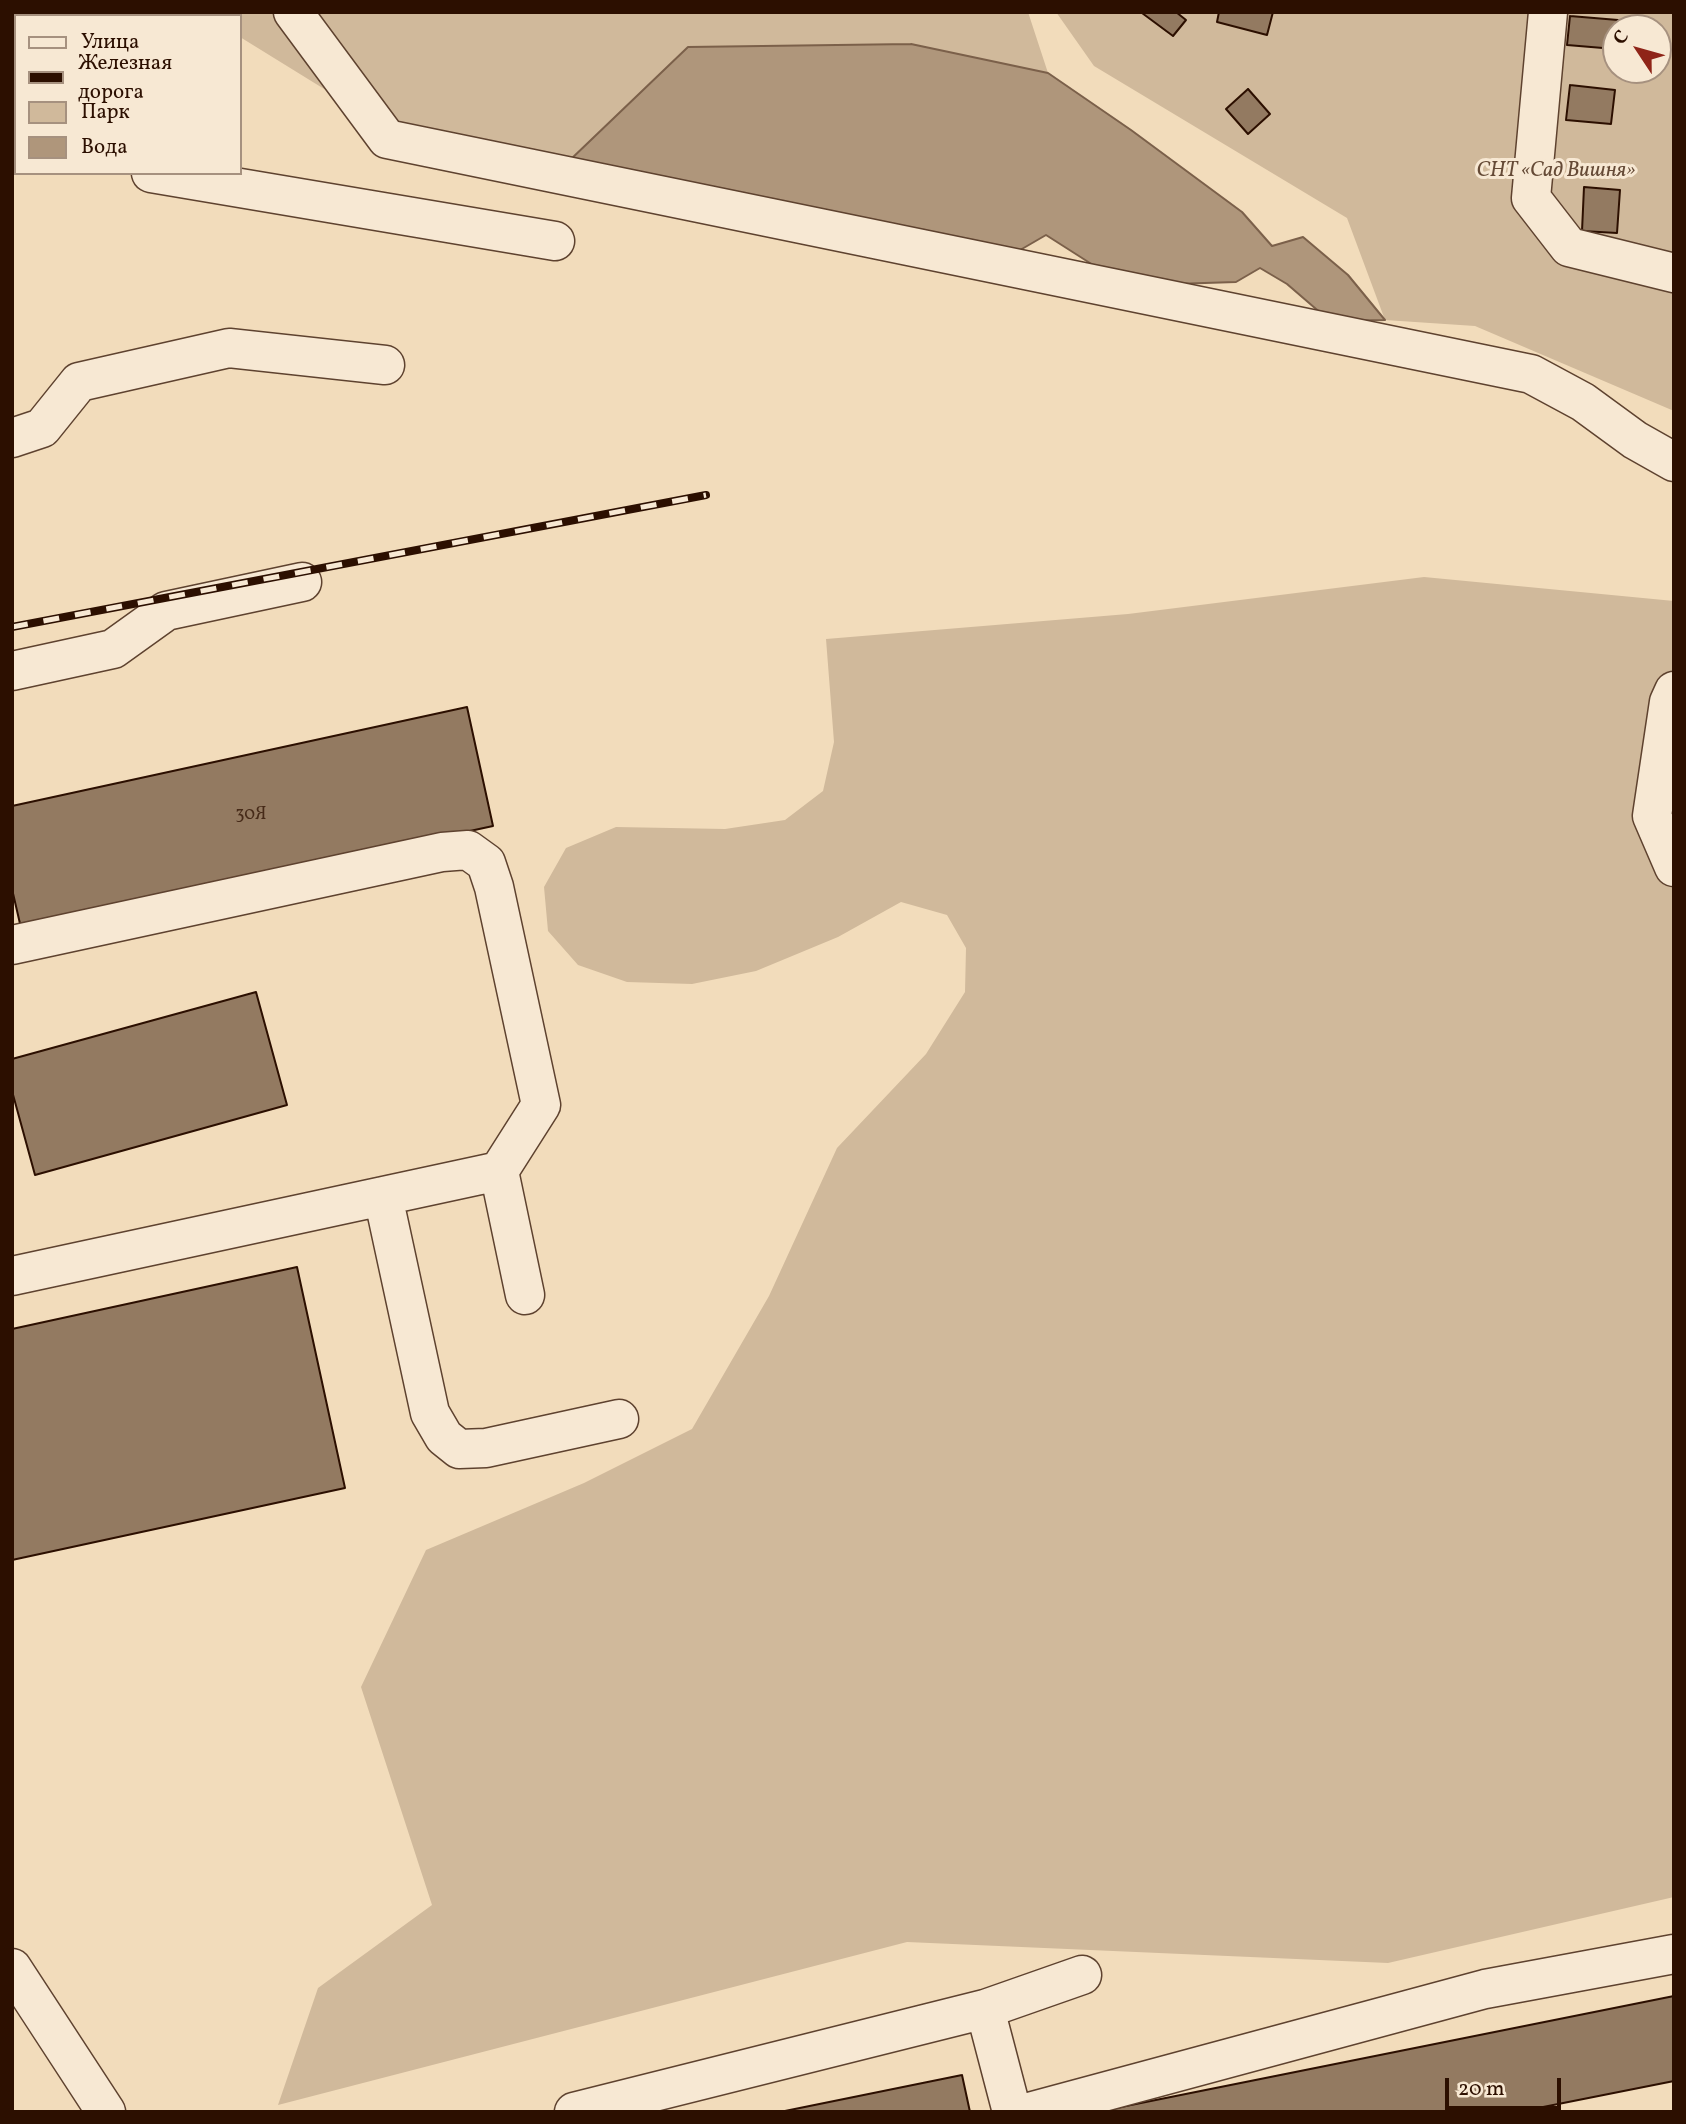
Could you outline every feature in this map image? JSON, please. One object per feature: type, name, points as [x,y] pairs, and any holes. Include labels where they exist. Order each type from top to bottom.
[{"type":"street","points":[[293,12],[387,139],[1531,374],[1583,402],[1635,440],[1674,462]]},
{"type":"street","points":[[1548,12],[1531,198],[1569,247],[1674,273]]},
{"type":"street","points":[[162,175],[555,241]]},
{"type":"street","points":[[12,439],[42,428],[79,382],[229,348],[385,365]]},
{"type":"street","points":[[12,671],[113,649],[166,611],[302,582]]},
{"type":"street","points":[[1674,691],[1669,702],[1652,816],[1674,867]]},
{"type":"street","points":[[12,945],[442,852],[468,850],[486,863],[494,887],[541,1105],[499,1171],[525,1295]]},
{"type":"street","points":[[12,1276],[499,1171]]},
{"type":"street","points":[[383,1196],[430,1413],[444,1437],[459,1449],[486,1448],[619,1419]]},
{"type":"street","points":[[1029,2112],[1485,1989],[1674,1954]]},
{"type":"street","points":[[12,1968],[106,2112]]},
{"type":"street","points":[[574,2112],[985,2009],[1082,1975]]},
{"type":"street","points":[[985,2009],[1012,2112]]},
{"type":"green space","points":[[12,12],[1028,12],[1048,73],[911,44],[569,161],[397,134],[242,38],[242,14],[14,14],[12,46]]},
{"type":"green space","name":"СНТ «Сад Вишня»","points":[[1056,12],[1674,12],[1674,411],[1475,326],[1385,320],[1347,218],[1094,66]]},
{"type":"green space","points":[[1424,577],[1674,601],[1674,1897],[1388,1963],[907,1942],[278,2105],[318,1988],[432,1905],[361,1687],[426,1550],[584,1483],[692,1429],[769,1296],[837,1148],[926,1054],[965,992],[966,948],[947,915],[901,902],[838,937],[756,971],[692,984],[627,982],[578,965],[548,931],[544,887],[566,848],[616,827],[725,829],[785,820],[823,791],[834,742],[826,639],[1128,614]]},
{"type":"water","points":[[911,44],[1048,73],[1242,212],[1272,246],[1303,237],[1348,275],[1385,320],[1330,321],[1287,284],[1260,268],[1236,282],[1173,284],[1093,265],[1046,235],[1015,253],[569,161],[688,47]]},
{"type":"building","points":[[1176,12],[1186,20],[1173,36],[1142,13]]},
{"type":"building","points":[[1219,12],[1273,12],[1267,35],[1217,22]]},
{"type":"building","points":[[1570,16],[1602,19],[1602,48],[1567,45]]},
{"type":"building","points":[[1570,85],[1615,90],[1611,124],[1566,120]]},
{"type":"building","points":[[1248,89],[1270,114],[1248,134],[1226,109]]},
{"type":"building","points":[[1584,187],[1620,190],[1617,233],[1582,231]]},
{"type":"building","points":[[467,707],[493,826],[21,928],[12,889],[12,806]]},
{"type":"building","points":[[256,992],[287,1105],[35,1175],[12,1091],[12,1059]]},
{"type":"building","points":[[297,1267],[345,1488],[12,1560],[12,1329]]},
{"type":"building","points":[[1674,1996],[1674,2081],[1518,2112],[1096,2112]]},
{"type":"building","points":[[962,2075],[970,2112],[780,2112]]},
{"type":"railway","points":[[12,627],[706,495]]}]
